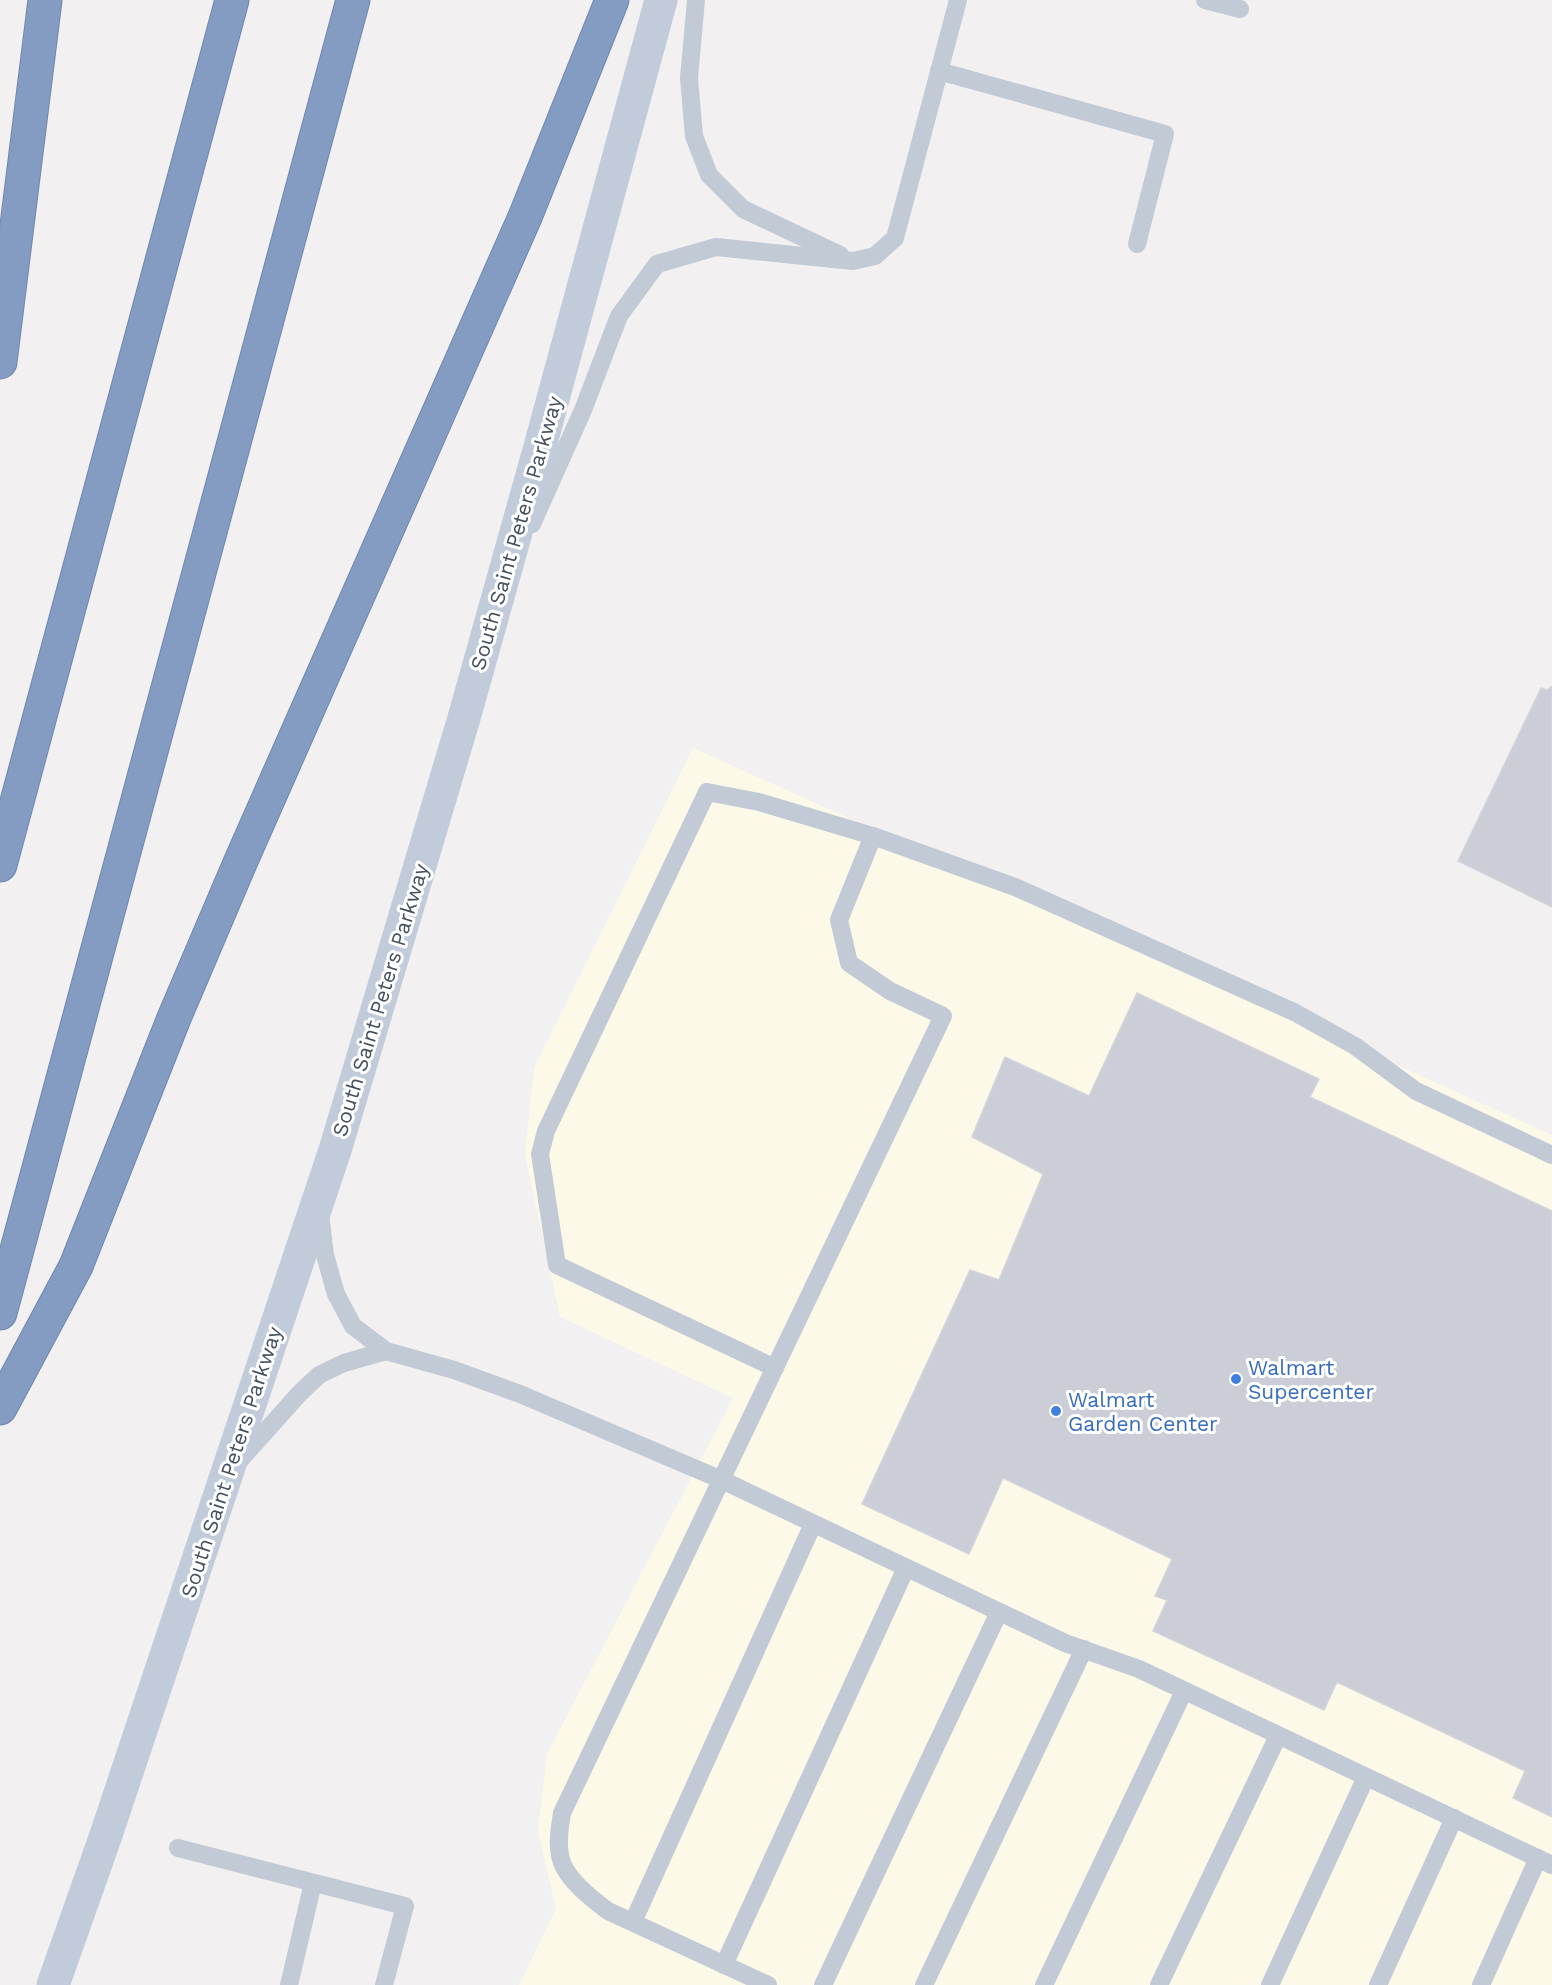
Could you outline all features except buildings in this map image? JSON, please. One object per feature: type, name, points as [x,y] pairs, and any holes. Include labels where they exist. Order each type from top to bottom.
[{"type":"highway","points":[[0,362],[45,0]]},
{"type":"highway","points":[[0,865],[232,0]]},
{"type":"highway","points":[[0,1313],[352,0]]},
{"type":"highway","points":[[0,1408],[76,1266],[183,997],[525,217],[612,0]]},
{"type":"main road","name":"South Saint Peters Parkway","points":[[53,1985],[106,1835],[318,1200],[410,902],[496,605],[661,0]]},
{"type":"main road","points":[[68,1945],[69,1985]]},
{"type":"lane","points":[[696,0],[689,78],[694,136],[709,175],[743,209],[853,261]]},
{"type":"lane","points":[[496,605],[583,410],[619,316],[657,264],[716,247],[853,261],[875,256],[895,238],[958,0]]},
{"type":"lane","points":[[1206,0],[1240,9]]},
{"type":"lane","points":[[939,71],[1165,134],[1137,244]]},
{"type":"lane","points":[[775,1368],[557,1265],[540,1154],[546,1131],[707,792],[759,802],[873,836],[1015,887],[1294,1012],[1355,1046],[1416,1091],[1552,1155]]},
{"type":"lane","points":[[768,1985],[608,1911],[587,1896],[571,1877],[560,1858],[558,1834],[562,1813],[943,1016],[890,991],[849,963],[839,920],[873,836]]},
{"type":"lane","points":[[318,1200],[325,1255],[336,1294],[353,1326],[386,1351],[454,1370],[519,1394],[722,1480],[1065,1643],[1139,1669],[1545,1861],[1481,1985]]},
{"type":"lane","points":[[226,1476],[299,1394],[320,1375],[344,1362],[386,1351]]},
{"type":"lane","points":[[633,1922],[813,1524]]},
{"type":"lane","points":[[724,1965],[906,1568]]},
{"type":"lane","points":[[824,1985],[999,1612]]},
{"type":"lane","points":[[924,1985],[1084,1649]]},
{"type":"lane","points":[[1044,1985],[1184,1691]]},
{"type":"lane","points":[[1159,1985],[1278,1736]]},
{"type":"lane","points":[[1270,1985],[1366,1777]]},
{"type":"lane","points":[[1378,1985],[1454,1818]]},
{"type":"lane","points":[[178,1848],[405,1906],[384,1985]]},
{"type":"lane","points":[[289,1985],[313,1883]]},
{"type":"shaded area","points":[[693,748],[1552,1135],[1552,1985],[519,1985],[556,1909],[538,1830],[547,1754],[733,1398],[560,1317],[525,1154],[534,1068]]},
{"type":"place","name":"Walmart Supercenter","points":[[1236,1379]]},
{"type":"place","name":"Walmart Garden Center","points":[[1056,1411]]}]
